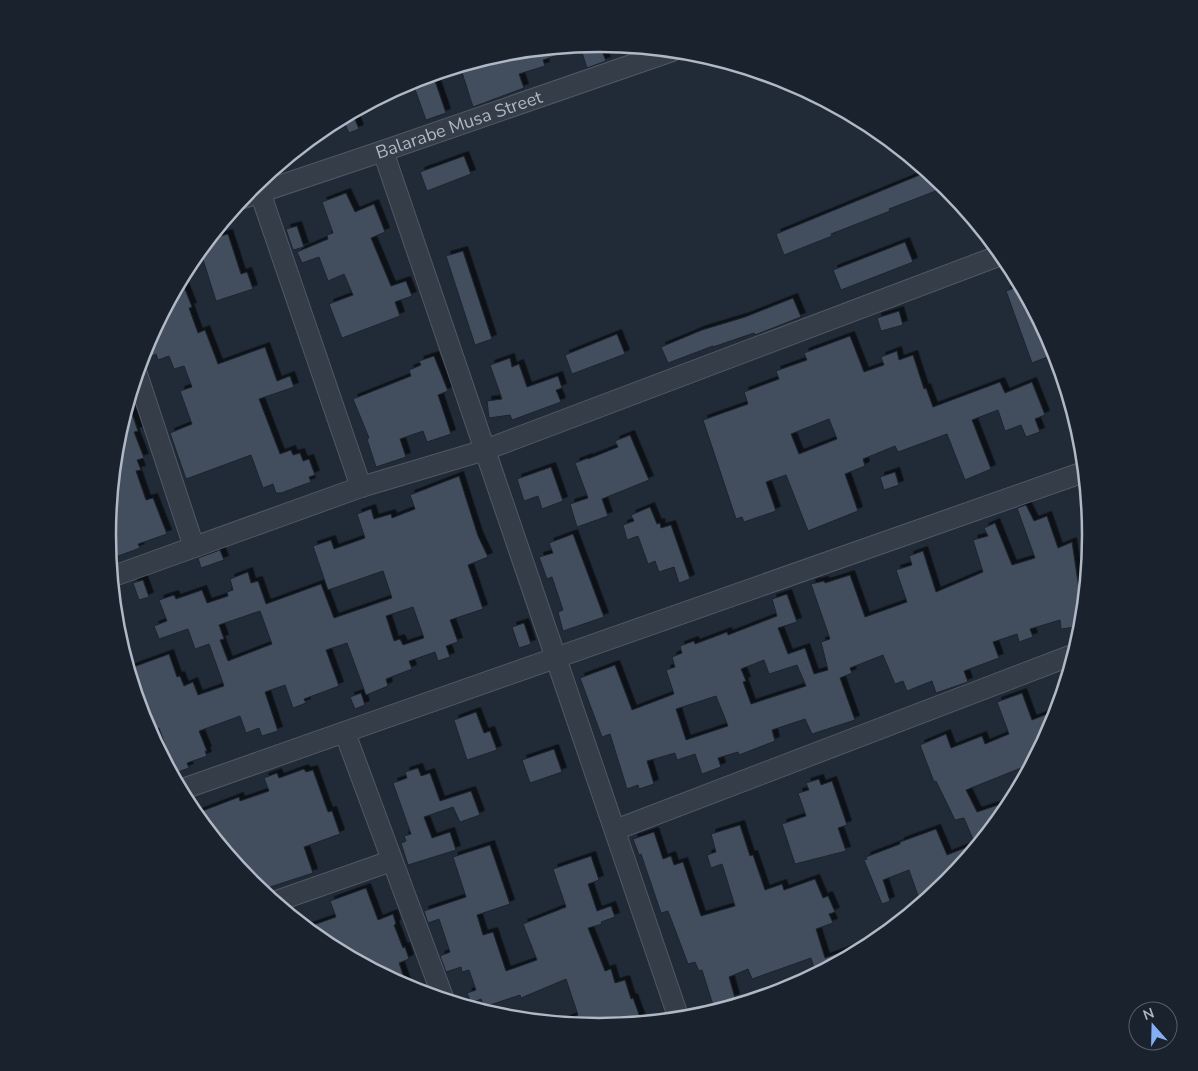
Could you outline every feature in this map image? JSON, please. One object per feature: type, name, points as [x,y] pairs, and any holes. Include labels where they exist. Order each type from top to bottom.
[{"type":"street","name":"Balarabe Musa Street","points":[[267,185],[383,151],[656,56]]},
{"type":"street","points":[[383,151],[677,1012]]},
{"type":"street","points":[[264,187],[360,487]]},
{"type":"street","points":[[118,575],[360,487],[485,450],[994,257]]},
{"type":"street","points":[[140,385],[194,547]]},
{"type":"street","points":[[187,788],[1078,474]]},
{"type":"street","points":[[615,830],[1067,657]]},
{"type":"street","points":[[345,733],[441,992]]},
{"type":"street","points":[[281,899],[391,861]]},
{"type":"building","points":[[602,52],[606,61],[587,68],[582,53]]},
{"type":"building","points":[[559,55],[543,60],[545,66],[519,74],[524,88],[473,107],[462,73],[505,62]]},
{"type":"building","points":[[435,81],[446,113],[426,120],[415,89]]},
{"type":"building","points":[[355,119],[359,129],[349,133],[345,125]]},
{"type":"building","points":[[464,156],[471,174],[427,191],[420,172]]},
{"type":"building","points":[[920,175],[937,190],[889,209],[890,211],[784,255],[776,234]]},
{"type":"building","points":[[346,193],[355,212],[374,204],[385,232],[371,238],[391,286],[406,281],[412,296],[395,302],[400,316],[342,338],[329,304],[353,295],[344,274],[328,281],[319,257],[302,263],[297,252],[328,239],[327,235],[333,233],[322,202]]},
{"type":"building","points":[[297,226],[304,247],[293,250],[286,229]]},
{"type":"building","points":[[228,234],[241,274],[247,272],[253,289],[216,301],[203,259],[220,236]]},
{"type":"building","points":[[905,242],[913,262],[841,290],[833,270]]},
{"type":"building","points":[[463,251],[492,339],[475,345],[446,256]]},
{"type":"building","points":[[185,288],[192,307],[189,308],[198,333],[205,330],[218,364],[265,347],[277,381],[290,376],[294,387],[259,399],[280,454],[291,450],[293,455],[300,453],[303,461],[309,459],[315,475],[309,477],[311,482],[281,493],[276,493],[273,484],[263,488],[251,455],[186,479],[170,433],[192,424],[180,391],[192,387],[184,366],[174,369],[169,356],[158,360],[156,354],[152,356],[166,322]]},
{"type":"building","points":[[1014,288],[1032,322],[1047,357],[1032,363],[1006,291]]},
{"type":"building","points":[[793,298],[801,317],[755,335],[754,333],[713,346],[668,363],[661,347],[702,330],[745,317]]},
{"type":"building","points":[[899,311],[903,325],[881,331],[877,318]]},
{"type":"building","points":[[617,334],[625,354],[572,374],[565,355]]},
{"type":"building","points":[[850,336],[864,372],[884,365],[881,357],[897,351],[899,360],[913,355],[924,389],[926,388],[933,407],[1000,382],[1005,393],[1032,382],[1045,415],[1035,419],[1040,432],[1026,437],[1021,425],[1005,431],[998,410],[972,420],[991,469],[965,480],[947,434],[898,452],[895,446],[863,459],[865,466],[845,474],[858,511],[808,531],[786,475],[766,482],[776,511],[744,522],[742,517],[736,519],[703,420],[748,404],[744,392],[779,379],[776,371],[807,360],[804,353]],"holes":[[[829,419],[837,439],[799,454],[791,434]]]},
{"type":"building","points":[[434,356],[448,391],[438,395],[451,434],[427,442],[423,431],[400,439],[406,457],[376,467],[367,439],[369,438],[353,399],[411,376],[409,370],[421,365],[419,361]]},
{"type":"building","points":[[510,358],[512,367],[519,364],[527,387],[558,376],[562,388],[556,390],[561,402],[512,420],[510,415],[489,418],[487,401],[502,399],[490,365]]},
{"type":"building","points":[[132,412],[138,431],[134,432],[144,458],[137,460],[141,470],[136,471],[146,500],[153,498],[167,534],[138,544],[140,548],[117,557],[117,504],[120,472]]},
{"type":"building","points":[[630,435],[649,480],[602,499],[608,516],[577,527],[570,504],[588,498],[575,463],[618,447],[615,441]]},
{"type":"building","points":[[551,467],[563,501],[542,509],[538,496],[524,501],[517,479]]},
{"type":"building","points":[[895,472],[899,485],[884,490],[880,477]]},
{"type":"building","points":[[459,476],[478,536],[488,557],[468,565],[483,609],[450,620],[458,642],[446,646],[450,657],[438,661],[435,652],[409,661],[412,669],[386,679],[388,686],[366,695],[347,643],[326,650],[339,686],[304,699],[306,703],[293,708],[285,685],[265,692],[278,731],[262,736],[259,728],[246,733],[240,716],[199,731],[207,751],[205,751],[207,756],[187,763],[189,768],[178,772],[167,752],[159,728],[157,729],[153,720],[134,667],[169,654],[177,677],[180,676],[184,686],[193,682],[198,695],[224,686],[209,644],[195,649],[188,629],[159,639],[154,626],[167,621],[159,600],[174,595],[176,599],[202,590],[207,603],[228,596],[227,592],[233,590],[230,579],[248,572],[251,583],[258,581],[266,604],[321,584],[334,618],[392,598],[383,571],[328,590],[313,546],[331,540],[334,549],[365,538],[357,514],[371,509],[374,519],[391,514],[392,518],[415,509],[410,495]],"holes":[[[413,607],[424,638],[403,645],[400,639],[394,641],[386,616]],[[260,611],[272,644],[228,661],[220,640],[224,639],[219,625]]]},
{"type":"building","points":[[1026,505],[1034,521],[1047,516],[1058,548],[1072,542],[1079,589],[1073,627],[1061,629],[1060,620],[1030,629],[1033,637],[1019,642],[1017,634],[993,642],[999,658],[964,671],[968,682],[936,693],[932,681],[907,691],[903,681],[895,684],[883,655],[850,668],[852,673],[840,678],[855,720],[812,734],[805,719],[772,730],[775,741],[739,755],[738,752],[718,758],[721,767],[702,774],[695,754],[677,760],[675,753],[647,761],[654,784],[639,789],[638,785],[627,789],[610,734],[602,737],[580,678],[615,665],[632,710],[674,694],[666,670],[675,667],[672,657],[682,653],[680,646],[694,641],[695,644],[727,632],[728,635],[777,616],[772,599],[787,594],[797,622],[778,628],[788,654],[805,648],[814,674],[828,670],[821,642],[830,639],[811,584],[824,581],[825,583],[850,575],[865,617],[907,602],[896,570],[912,565],[909,556],[923,551],[936,592],[983,572],[973,540],[988,536],[984,528],[995,523],[1012,565],[1035,558],[1017,508]],"holes":[[[764,660],[769,674],[797,665],[806,686],[751,704],[743,682],[746,681],[741,669]],[[716,696],[728,726],[686,740],[676,709]]]},
{"type":"building","points":[[650,507],[657,524],[660,523],[661,528],[671,525],[690,579],[679,583],[674,567],[659,572],[655,561],[648,564],[638,536],[627,540],[623,525],[634,521],[631,515]]},
{"type":"building","points":[[573,534],[604,617],[563,631],[558,612],[563,610],[552,577],[547,579],[539,557],[553,553],[549,543]]},
{"type":"building","points":[[220,550],[224,560],[201,568],[198,558]]},
{"type":"building","points":[[143,580],[149,597],[139,600],[133,583]]},
{"type":"building","points":[[524,623],[531,644],[519,648],[512,627]]},
{"type":"building","points":[[361,693],[365,705],[355,709],[350,697]]},
{"type":"building","points":[[1022,693],[1032,720],[1047,714],[1021,769],[966,790],[977,812],[1001,804],[973,840],[964,818],[955,820],[936,781],[934,782],[920,745],[946,734],[951,748],[982,736],[985,744],[1009,734],[997,702]]},
{"type":"building","points":[[476,712],[484,733],[490,731],[497,750],[467,760],[454,720]]},
{"type":"building","points":[[554,749],[562,772],[530,783],[522,760]]},
{"type":"building","points":[[418,768],[421,776],[430,773],[440,801],[471,791],[480,815],[460,822],[453,807],[424,817],[432,838],[450,832],[456,850],[408,865],[401,843],[406,841],[404,836],[411,834],[393,783],[407,778],[405,772]]},
{"type":"building","points":[[304,769],[306,772],[313,770],[328,812],[332,811],[340,834],[304,847],[313,873],[268,888],[236,854],[202,811],[239,797],[240,801],[269,791],[264,778],[277,773],[279,778]]},
{"type":"building","points":[[819,779],[821,785],[832,781],[847,825],[838,828],[846,851],[795,864],[782,824],[806,816],[798,793],[809,790],[806,783]]},
{"type":"building","points":[[740,825],[750,856],[753,855],[765,890],[782,884],[784,890],[815,879],[823,898],[828,896],[835,912],[829,914],[833,923],[816,929],[825,958],[845,951],[814,968],[811,958],[752,979],[748,969],[729,977],[735,998],[713,1005],[702,970],[699,971],[695,962],[688,964],[668,911],[661,913],[641,854],[639,855],[633,839],[654,832],[663,859],[671,856],[674,865],[683,862],[701,916],[735,906],[722,864],[711,868],[707,855],[716,852],[711,834]]},
{"type":"building","points":[[936,829],[947,855],[968,847],[941,877],[919,897],[909,870],[883,880],[890,901],[882,904],[864,860],[867,859],[866,857],[900,844],[900,842]]},
{"type":"building","points":[[490,845],[510,904],[477,915],[483,935],[493,932],[506,971],[537,960],[523,924],[566,907],[553,869],[591,856],[599,880],[588,884],[597,911],[611,906],[615,917],[601,922],[602,924],[588,928],[605,971],[611,969],[615,983],[625,980],[631,999],[633,998],[640,1016],[573,1017],[578,1015],[566,979],[521,998],[520,995],[489,1005],[483,1004],[481,999],[474,1002],[470,1001],[467,993],[476,990],[469,970],[462,972],[461,967],[446,972],[440,956],[450,952],[439,919],[428,923],[424,911],[466,897],[453,857]]},
{"type":"building","points":[[366,888],[378,920],[393,914],[396,924],[394,925],[409,959],[399,963],[404,978],[357,954],[314,925],[336,917],[330,901]]}]
